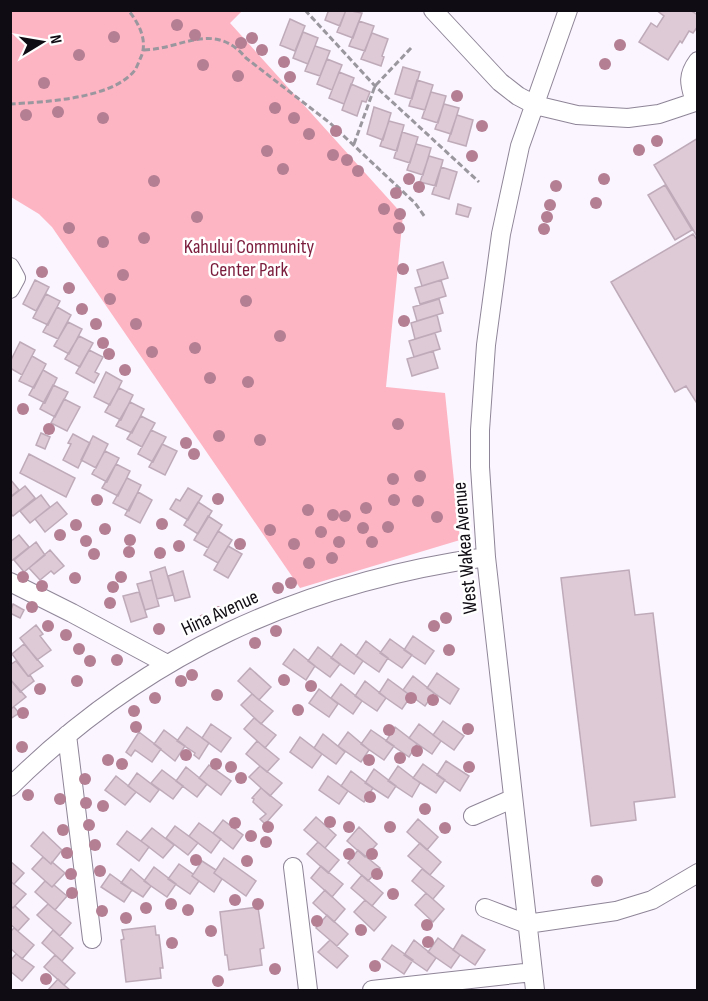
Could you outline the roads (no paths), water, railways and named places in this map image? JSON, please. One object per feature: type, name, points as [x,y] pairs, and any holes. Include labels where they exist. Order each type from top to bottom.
[{"type":"street","points":[[433,10],[500,82],[518,96],[535,105],[577,115],[628,118],[659,114],[696,102],[689,81],[698,61]]},
{"type":"street","name":"West Wakea Avenue","points":[[535,990],[486,556],[480,430],[489,322],[501,234],[520,146],[568,10]]},
{"type":"street","points":[[10,267],[16,278],[10,289]]},
{"type":"street","name":"Hina Avenue","points":[[10,787],[67,735],[112,700],[167,664],[256,619],[349,585],[432,564],[486,556]]},
{"type":"street","points":[[10,582],[167,664]]},
{"type":"street","points":[[67,735],[92,939]]},
{"type":"street","points":[[473,816],[512,799]]},
{"type":"street","points":[[293,867],[308,990]]},
{"type":"street","points":[[485,908],[527,924],[616,911],[652,900],[698,873]]},
{"type":"street","points":[[372,990],[533,972]]},
{"type":"park label","name":"Kahului Community Center Park","points":[[249,258]]}]
